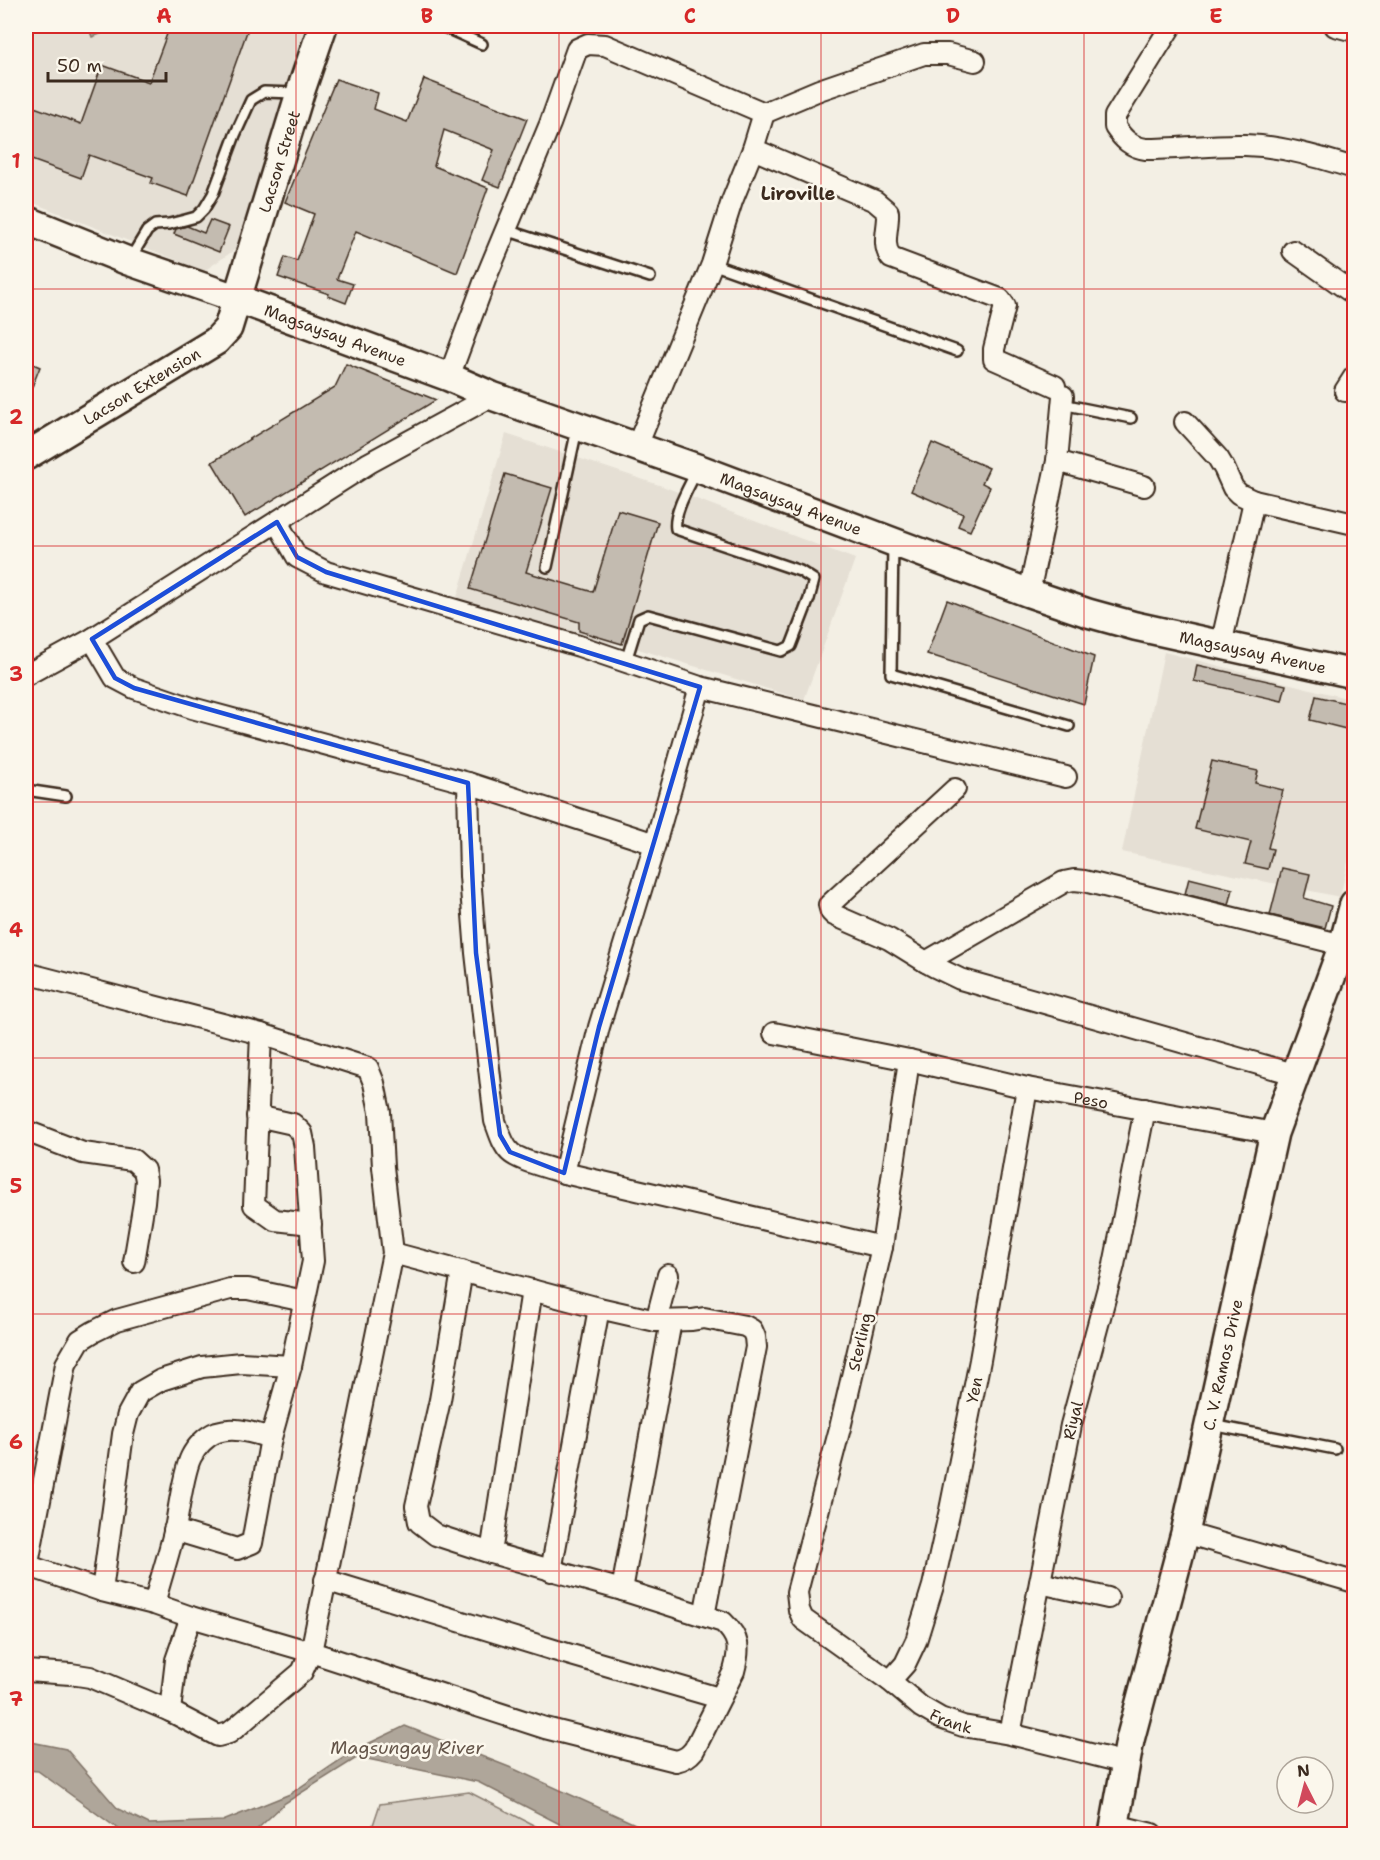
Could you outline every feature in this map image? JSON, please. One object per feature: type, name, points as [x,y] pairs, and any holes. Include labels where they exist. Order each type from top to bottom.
[{"type":"street","name":"Lacson Street","points":[[238,299],[300,93],[323,26]]},
{"type":"street","points":[[1171,26],[1115,116],[1115,127],[1129,143],[1146,149],[1244,145],[1275,147],[1354,168]]},
{"type":"street","points":[[1335,26],[1354,31]]},
{"type":"street","points":[[448,376],[550,124],[577,49],[588,44],[605,45],[764,112],[819,90],[924,54],[948,54],[975,61]]},
{"type":"street","points":[[637,446],[712,264],[732,201],[753,150],[764,112]]},
{"type":"street","points":[[753,150],[882,205],[888,212],[885,242],[886,251],[891,258],[1000,299],[1005,306],[994,349],[994,359],[1060,395],[1057,461],[1029,593]]},
{"type":"street","name":"Magsaysay Avenue","points":[[26,220],[129,261],[448,376],[492,396],[697,468],[1029,593],[1098,616],[1354,674]]},
{"type":"street","points":[[1293,251],[1354,294]]},
{"type":"street","name":"Lacson Extension","points":[[26,456],[216,341],[228,328],[238,299]]},
{"type":"street","points":[[26,675],[92,639],[369,463],[492,396]]},
{"type":"street","points":[[1185,422],[1218,458],[1233,488],[1239,494],[1254,501],[1354,524]]},
{"type":"street","points":[[1057,461],[1144,486]]},
{"type":"street","points":[[1221,645],[1254,501]]},
{"type":"street","points":[[277,522],[297,557],[326,572],[626,660],[700,687],[1066,777]]},
{"type":"street","points":[[92,639],[115,678],[134,688],[192,708],[468,783],[655,844]]},
{"type":"street","points":[[564,1173],[599,1027],[700,687]]},
{"type":"street","points":[[468,783],[474,931],[495,1121],[510,1152],[528,1161],[564,1173],[882,1247]]},
{"type":"street","points":[[955,789],[831,902],[829,905],[834,915],[889,939],[934,968],[960,979],[1294,1074]]},
{"type":"street","points":[[926,962],[1064,882],[1074,880],[1095,884],[1344,961]]},
{"type":"street","name":"C. V. Ramos Drive","points":[[1114,1830],[1133,1728],[1185,1533],[1274,1133],[1294,1074],[1344,961],[1354,904]]},
{"type":"street","points":[[26,973],[261,1034],[368,1068],[380,1112],[383,1167],[393,1252],[311,1652],[302,1672],[229,1733],[218,1736],[170,1711],[90,1677],[26,1671]]},
{"type":"street","name":"Peso","points":[[774,1033],[909,1060],[1027,1088],[1274,1133]]},
{"type":"street","points":[[261,1034],[254,1204],[275,1220],[311,1224]]},
{"type":"street","name":"Sterling","points":[[803,1618],[799,1610],[797,1592],[840,1428],[882,1247],[909,1060]]},
{"type":"street","name":"Yen","points":[[890,1681],[905,1664],[916,1641],[933,1586],[980,1360],[1027,1088]]},
{"type":"street","name":"Riyal","points":[[1010,1734],[1071,1425],[1114,1265],[1145,1109]]},
{"type":"street","points":[[174,1530],[237,1549],[252,1543],[271,1438],[291,1365],[313,1261],[302,1133],[293,1125],[257,1116]]},
{"type":"street","points":[[26,1131],[83,1153],[133,1160],[144,1170],[146,1180],[144,1202],[134,1262]]},
{"type":"street","points":[[393,1252],[599,1308],[663,1321],[704,1318],[745,1326],[752,1330],[756,1347],[704,1616]]},
{"type":"street","points":[[26,1565],[102,1591],[154,1604],[311,1652],[545,1728],[676,1761],[684,1759],[694,1750],[734,1671],[737,1643],[733,1632],[723,1622],[622,1590],[490,1553],[436,1535],[419,1522],[416,1506],[440,1400],[462,1271]]},
{"type":"street","points":[[622,1590],[668,1275]]},
{"type":"street","points":[[26,1574],[66,1364],[80,1340],[117,1320],[230,1289],[248,1289],[304,1301]]},
{"type":"street","points":[[490,1553],[532,1290]]},
{"type":"street","points":[[551,1571],[599,1308]]},
{"type":"street","points":[[102,1591],[123,1434],[128,1414],[140,1392],[161,1380],[202,1367],[241,1363],[291,1365]]},
{"type":"street","points":[[154,1604],[174,1530],[189,1459],[196,1448],[216,1432],[243,1430],[271,1438]]},
{"type":"street","points":[[1185,1533],[1354,1582]]},
{"type":"street","points":[[325,1580],[719,1698]]},
{"type":"street","points":[[1040,1583],[1108,1598]]},
{"type":"street","points":[[170,1711],[176,1660],[191,1617]]},
{"type":"street","name":"Frank","points":[[803,1618],[890,1681],[921,1707],[940,1718],[963,1726],[1010,1734],[1125,1763]]},
{"type":"street","points":[[1114,1830],[1152,1834]]},
{"type":"lane","points":[[442,26],[482,44]]},
{"type":"lane","points":[[129,261],[147,231],[155,225],[196,217],[204,210],[213,194],[251,100],[264,92],[300,93]]},
{"type":"lane","points":[[506,230],[650,277]]},
{"type":"lane","points":[[712,264],[957,351]]},
{"type":"lane","points":[[1060,395],[1131,418]]},
{"type":"lane","points":[[547,567],[578,425]]},
{"type":"lane","points":[[626,660],[639,619],[648,615],[781,651],[791,646],[809,599],[814,580],[800,571],[676,529],[675,522],[678,513],[697,468]]},
{"type":"lane","points":[[893,542],[891,674],[1069,726]]},
{"type":"lane","points":[[26,790],[66,796]]},
{"type":"lane","points":[[1209,1424],[1335,1449]]},
{"type":"highlighted area","points":[[277,522],[297,557],[326,572],[700,687],[599,1027],[564,1173],[510,1152],[500,1135],[476,953],[468,783],[134,688],[115,678],[92,639]]},
{"type":"shaded area","points":[[26,26],[305,26],[236,249],[204,271],[26,200]]},
{"type":"shaded area","points":[[506,434],[662,486],[855,559],[804,700],[622,644],[608,643],[604,655],[452,614]]},
{"type":"shaded area","points":[[1164,652],[1354,700],[1354,835],[1340,897],[1122,852]]},
{"type":"shaded area","points":[[469,1792],[551,1834],[370,1834],[380,1804]]},
{"type":"water","points":[[88,26],[122,26],[92,37]]},
{"type":"water","name":"Magsungay River","points":[[405,1726],[514,1769],[657,1834],[579,1834],[478,1782],[358,1757],[285,1803],[252,1834],[125,1834],[38,1771],[26,1770],[26,1741],[66,1749],[118,1809],[149,1824],[223,1821],[290,1794],[355,1750]]},
{"type":"building","points":[[170,26],[249,26],[188,196],[151,183],[153,178],[89,155],[81,178],[26,158],[26,104],[81,124],[102,65],[149,82]]},
{"type":"building","points":[[336,79],[378,93],[374,109],[407,122],[424,79],[527,119],[500,187],[482,180],[494,150],[444,130],[434,166],[488,188],[457,273],[356,231],[337,279],[353,284],[346,303],[328,296],[329,294],[278,277],[285,257],[297,261],[314,214],[285,202]]},
{"type":"building","points":[[210,220],[229,227],[219,252],[174,234],[176,229],[187,226],[204,233]]},
{"type":"building","points":[[26,361],[40,367],[26,402]]},
{"type":"building","points":[[346,364],[436,400],[245,517],[212,462],[335,387]]},
{"type":"building","points":[[932,443],[989,468],[982,483],[990,487],[970,531],[958,526],[963,514],[911,491]]},
{"type":"building","points":[[505,474],[552,488],[526,572],[593,592],[618,510],[658,522],[622,644],[579,631],[579,622],[470,589]]},
{"type":"building","points":[[947,600],[1094,657],[1084,704],[927,654]]},
{"type":"building","points":[[1197,665],[1286,685],[1282,701],[1194,681]]},
{"type":"building","points":[[1316,696],[1354,705],[1354,731],[1310,720]]},
{"type":"building","points":[[1212,761],[1258,771],[1255,783],[1283,790],[1268,848],[1273,849],[1268,869],[1245,864],[1251,842],[1195,829]]},
{"type":"building","points":[[1282,868],[1310,874],[1304,898],[1331,906],[1325,928],[1270,915]]},
{"type":"building","points":[[1189,878],[1233,889],[1229,905],[1185,894]]},
{"type":"district","name":"Liroville","points":[[798,194]]}]
